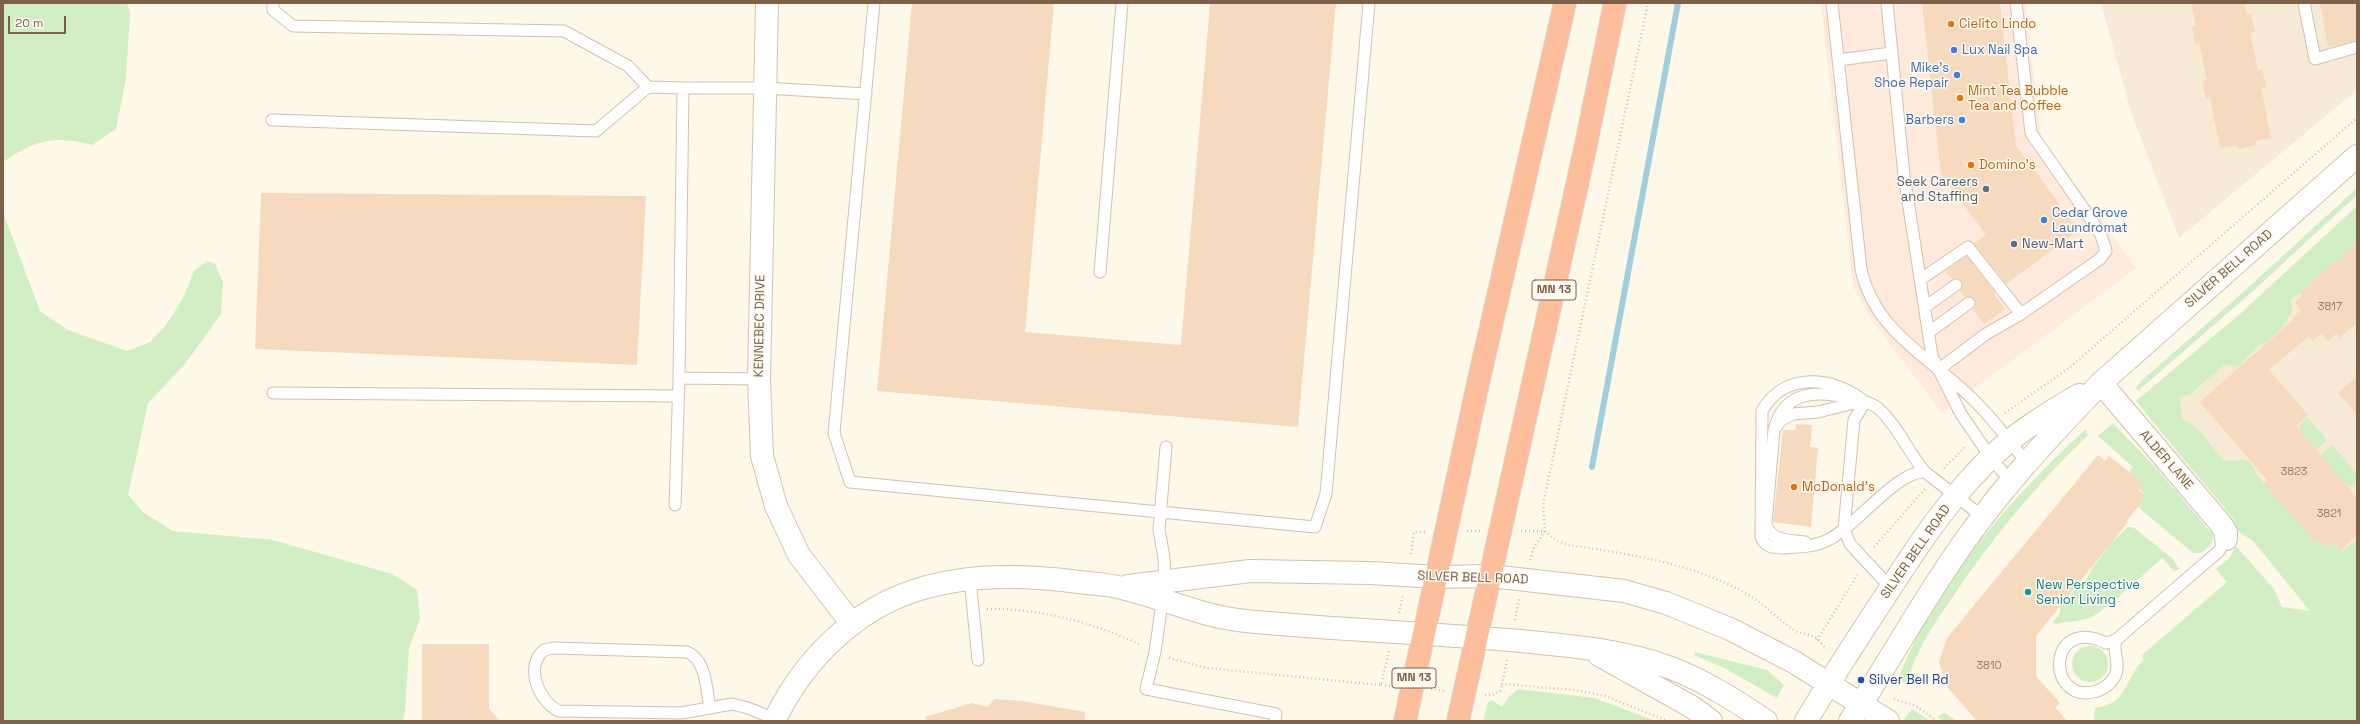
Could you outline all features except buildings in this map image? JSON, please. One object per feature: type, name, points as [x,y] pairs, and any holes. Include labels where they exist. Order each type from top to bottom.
[{"type":"highway","name":"MN 13","points":[[1405,721],[1479,379],[1565,3]]},
{"type":"highway","name":"MN 13","points":[[1458,721],[1584,156],[1615,3]]},
{"type":"street","name":"KENNEBEC DRIVE","points":[[767,3],[759,379],[762,456],[776,506],[799,555],[852,624]]},
{"type":"street","name":"SILVER BELL ROAD","points":[[775,720],[787,697],[809,667],[833,641],[852,624],[880,605],[906,594],[938,584],[970,578],[1031,577],[1164,591],[1250,571],[1370,573],[1437,578],[1491,576],[1624,591],[1666,603],[1730,629],[1794,662],[1828,684],[1856,713],[1949,563],[1983,517],[2028,463],[2101,382],[2357,156]]},
{"type":"street","name":"SILVER BELL ROAD","points":[[1806,721],[1890,587],[1933,524],[1956,496],[1991,458],[2010,441],[2045,415],[2101,382]]},
{"type":"street","name":"ALDER LANE","points":[[2101,382],[2220,523],[2226,532],[2226,539]]},
{"type":"street","name":"SILVER BELL ROAD","points":[[1164,591],[1196,611],[1242,621],[1477,637],[1586,648],[1630,656],[1670,668],[1710,685],[1766,721]]},
{"type":"street","points":[[1586,648],[1692,707],[1711,721]]},
{"type":"street","points":[[1856,713],[1888,721]]},
{"type":"lane","points":[[273,3],[273,10],[293,26],[564,31],[628,66],[648,87]]},
{"type":"lane","points":[[874,3],[834,433],[850,482],[1315,527],[1326,494],[1369,3]]},
{"type":"lane","points":[[1100,272],[1122,3]]},
{"type":"lane","points":[[1832,3],[1863,280],[1875,304],[1905,344],[1963,390],[2028,463]]},
{"type":"lane","points":[[1888,3],[1904,175],[1932,356],[1961,414],[1991,458],[2011,482]]},
{"type":"lane","points":[[1938,370],[1986,334],[2021,314],[2100,259],[2106,251],[2101,235],[2031,133],[2016,3]]},
{"type":"lane","points":[[2304,3],[2315,59],[2357,47]]},
{"type":"lane","points":[[1838,60],[1892,53]]},
{"type":"lane","points":[[272,120],[596,132],[648,87],[765,88],[866,94]]},
{"type":"lane","points":[[675,505],[679,378],[683,88]]},
{"type":"lane","points":[[1920,279],[1968,247],[1980,268],[1994,286],[2021,314]]},
{"type":"lane","points":[[1925,307],[1956,286]]},
{"type":"lane","points":[[1928,332],[1969,303]]},
{"type":"lane","points":[[679,378],[759,379]]},
{"type":"lane","points":[[1925,472],[1914,473],[1900,481],[1828,541],[1810,546],[1772,547],[1763,542],[1759,531],[1762,411],[1772,399],[1800,382],[1809,380],[1846,389],[1879,410],[1925,472],[1983,517]]},
{"type":"lane","points":[[273,393],[678,396]]},
{"type":"lane","points":[[1844,529],[1826,539],[1804,542],[1779,538],[1769,534],[1766,523],[1774,430],[1780,412],[1808,394],[1827,394],[1865,402]]},
{"type":"lane","points":[[1865,402],[1854,420],[1844,529],[1850,544],[1890,587]]},
{"type":"lane","points":[[1774,430],[1781,420],[1793,414],[1818,412],[1847,404],[1865,402]]},
{"type":"lane","points":[[1166,447],[1159,529],[1164,558],[1164,591],[1155,652],[1146,689],[1276,714],[1275,721]]},
{"type":"lane","points":[[2116,640],[2114,647],[2117,667],[2114,678],[2108,685],[2100,690],[2087,693],[2074,689],[2066,682],[2059,669],[2059,658],[2070,642],[2089,637],[2106,643],[2116,640],[2220,551],[2226,539]]},
{"type":"lane","points":[[970,578],[978,660]]},
{"type":"lane","points":[[710,708],[701,663],[695,656],[687,652],[554,648],[544,650],[536,660],[537,688],[548,704],[559,712],[681,713],[710,708],[726,704],[738,705],[775,720]]},
{"type":"path","points":[[1648,3],[1543,505],[1545,531],[1557,541],[1569,545],[1654,560],[1690,570],[1744,592],[1768,608],[1793,630],[1802,635],[1814,637],[1817,640],[1875,546],[1935,479],[1976,437]]},
{"type":"path","points":[[1993,422],[2069,368],[2357,118]]},
{"type":"shaded area","points":[[1821,3],[2025,3],[2041,137],[2136,268],[1942,413],[1870,318],[1853,286]]},
{"type":"shaded area","points":[[2101,3],[2357,3],[2357,90],[2179,238],[2131,112]]},
{"type":"shaded area","points":[[2357,206],[2357,662],[2185,462],[2136,401],[2240,314]]},
{"type":"green space","points":[[3,3],[127,3],[130,13],[126,78],[116,129],[92,145],[67,140],[45,142],[35,144],[3,162]]},
{"type":"green space","points":[[2357,188],[2357,195],[2252,292],[2139,390],[2135,389],[2141,381],[2241,294]]},
{"type":"green space","points":[[2357,206],[2357,243],[2338,259],[2324,277],[2321,273],[2290,301],[2293,310],[2281,329],[2263,345],[2259,345],[2238,366],[2224,365],[2189,395],[2180,397],[2182,420],[2188,422],[2199,430],[2222,459],[2229,461],[2243,460],[2250,462],[2257,475],[2316,542],[2319,540],[2326,548],[2334,542],[2342,551],[2357,540],[2357,721],[2094,721],[2095,708],[2115,701],[2121,695],[2138,666],[2144,660],[2142,655],[2227,582],[2216,569],[2229,558],[2236,546],[2274,589],[2282,607],[2310,611],[2253,541],[2239,532],[2232,517],[2136,401],[2240,314]]},
{"type":"green space","points":[[3,212],[40,311],[68,330],[127,351],[150,342],[166,325],[183,298],[194,271],[207,261],[215,264],[223,282],[221,314],[185,364],[148,403],[128,495],[144,513],[173,531],[273,540],[392,574],[417,590],[420,619],[409,648],[403,721],[3,721]]},
{"type":"green space","points":[[2306,418],[2309,419],[2327,440],[2316,450],[2298,428]]},
{"type":"green space","points":[[2113,423],[2158,470],[2213,535],[2212,544],[2201,553],[2193,553],[2138,507],[2146,496],[2129,471],[2133,467],[2098,436]]},
{"type":"green space","points":[[2086,429],[2088,435],[2033,493],[1999,533],[1967,576],[1925,639],[1910,672],[1907,684],[1897,680],[1917,636],[1932,608],[1971,553],[2015,499]]},
{"type":"green space","points":[[2332,445],[2357,474],[2357,481],[2348,488],[2325,468],[2328,464],[2321,455]]},
{"type":"green space","points":[[2128,527],[2133,527],[2173,559],[2179,569],[2174,571],[2162,558],[2121,595],[2095,615],[2090,618],[2063,622],[2056,625],[2053,622],[2060,613],[2060,606],[2079,585],[2087,579],[2091,570],[2111,543]]},
{"type":"green space","points":[[2094,646],[2103,651],[2107,657],[2107,671],[2103,677],[2094,682],[2086,682],[2077,677],[2073,671],[2072,660],[2077,651],[2083,647]]},
{"type":"green space","points":[[1695,652],[1767,670],[1784,685],[1777,698],[1724,668],[1694,655]]},
{"type":"green space","points":[[1518,689],[1594,698],[1656,721],[1483,721],[1488,702],[1492,700],[1502,707],[1509,697]]},
{"type":"green space","points":[[1912,709],[1930,721],[1906,721],[1904,719]]},
{"type":"green space","points":[[1945,713],[1957,721],[1943,721],[1938,718],[1941,714]]},
{"type":"waterway","points":[[1592,467],[1678,3]]},
{"type":"place","name":"Cielito Lindo","points":[[1951,24]]},
{"type":"place","name":"Lux Nail Spa","points":[[1954,50]]},
{"type":"place","name":"Mike's Shoe Repair","points":[[1957,75]]},
{"type":"place","name":"Mint Tea Bubble Tea and Coffee","points":[[1960,98]]},
{"type":"place","name":"Barbers","points":[[1962,120]]},
{"type":"place","name":"Domino's","points":[[1971,165]]},
{"type":"place","name":"Seek Careers and Staffing","points":[[1986,189]]},
{"type":"place","name":"Cedar Grove Laundromat","points":[[2044,220]]},
{"type":"place","name":"New-Mart","points":[[2014,244]]},
{"type":"place","name":"McDonald's","points":[[1794,487]]},
{"type":"place","name":"New Perspective Senior Living","points":[[2028,592]]},
{"type":"place","name":"Silver Bell Rd","points":[[1861,680]]}]
